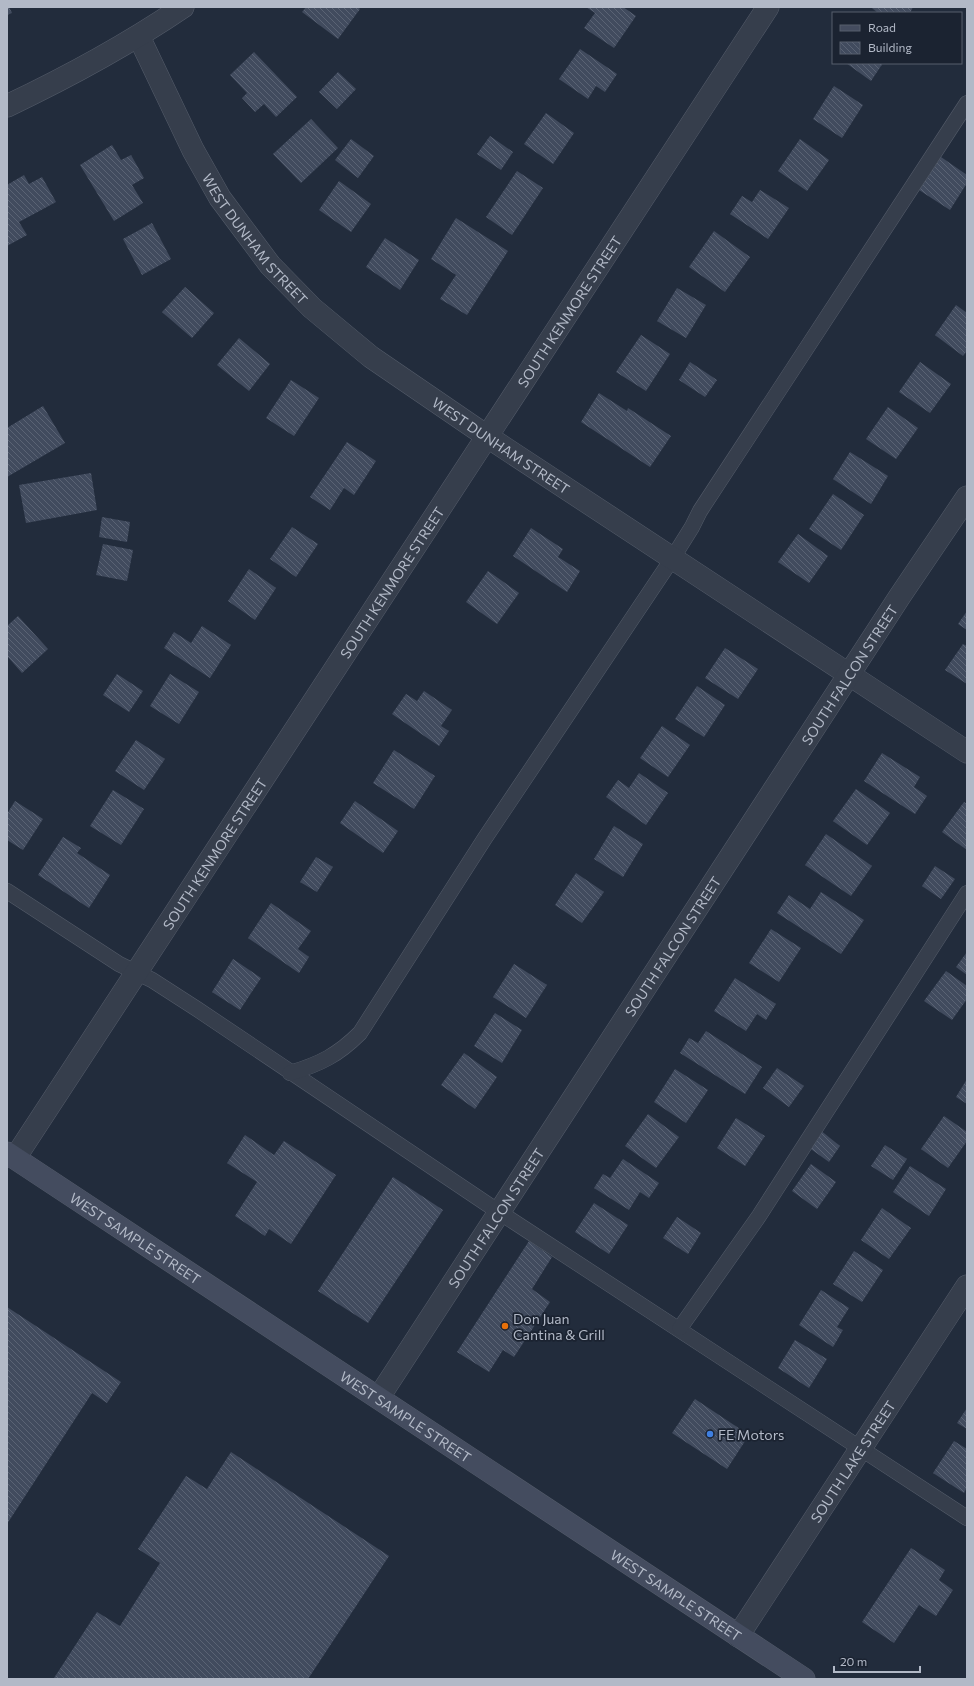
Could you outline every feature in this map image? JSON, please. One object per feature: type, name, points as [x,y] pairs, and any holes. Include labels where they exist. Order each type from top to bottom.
[{"type":"main road","name":"WEST SAMPLE STREET","points":[[11,1156],[379,1397],[804,1679]]},
{"type":"street","points":[[7,106],[61,80],[139,37],[183,7]]},
{"type":"street","name":"SOUTH KENMORE STREET","points":[[11,1156],[137,972],[768,7]]},
{"type":"street","name":"WEST DUNHAM STREET","points":[[139,37],[193,150],[220,198],[270,264],[312,308],[371,357],[488,437],[849,676],[967,752]]},
{"type":"street","name":"SOUTH FALCON STREET","points":[[379,1397],[900,596],[967,497]]},
{"type":"street","name":"SOUTH LAKE STREET","points":[[738,1636],[967,1286]]},
{"type":"lane","points":[[290,1073],[316,1065],[332,1057],[347,1046],[360,1033],[485,838],[672,559],[700,511],[967,103]]},
{"type":"lane","points":[[7,891],[119,964],[137,972],[196,1009],[499,1212],[680,1328],[967,1518]]},
{"type":"lane","points":[[680,1328],[758,1216],[967,893]]},
{"type":"building","points":[[7,7],[9,7],[12,13],[7,15]]},
{"type":"building","points":[[306,7],[358,7],[360,9],[338,39],[302,12]]},
{"type":"building","points":[[586,7],[623,7],[636,16],[614,48],[584,28],[595,13]]},
{"type":"building","points":[[871,7],[913,7],[910,12],[877,12]]},
{"type":"building","points":[[580,49],[617,74],[605,92],[596,86],[588,99],[559,79]]},
{"type":"building","points":[[254,52],[297,97],[276,117],[264,104],[255,112],[242,98],[247,93],[230,75]]},
{"type":"building","points":[[847,64],[882,64],[871,81]]},
{"type":"building","points":[[338,72],[356,89],[337,109],[319,92]]},
{"type":"building","points":[[834,86],[863,105],[842,138],[813,119]]},
{"type":"building","points":[[546,113],[574,133],[553,164],[524,144]]},
{"type":"building","points":[[311,119],[338,148],[301,183],[273,154]]},
{"type":"building","points":[[490,136],[513,152],[501,170],[477,154]]},
{"type":"building","points":[[351,139],[374,156],[358,178],[335,160]]},
{"type":"building","points":[[800,139],[829,160],[807,191],[778,171]]},
{"type":"building","points":[[112,145],[121,160],[131,155],[144,178],[132,185],[143,203],[114,221],[80,165]]},
{"type":"building","points":[[941,157],[967,175],[967,183],[950,210],[919,190]]},
{"type":"building","points":[[517,171],[543,188],[512,235],[486,217]]},
{"type":"building","points":[[24,175],[29,184],[42,177],[56,202],[19,222],[27,235],[7,246],[7,185]]},
{"type":"building","points":[[339,181],[371,204],[351,232],[319,210]]},
{"type":"building","points":[[760,190],[789,208],[768,239],[730,214],[742,196],[752,202]]},
{"type":"building","points":[[456,218],[508,251],[467,315],[440,299],[456,275],[431,259]]},
{"type":"building","points":[[152,223],[171,259],[142,275],[123,239]]},
{"type":"building","points":[[714,231],[750,257],[725,292],[689,267]]},
{"type":"building","points":[[385,238],[419,260],[400,290],[366,267]]},
{"type":"building","points":[[185,287],[214,313],[192,338],[162,312]]},
{"type":"building","points":[[677,288],[706,305],[686,338],[657,321]]},
{"type":"building","points":[[956,305],[967,313],[967,351],[963,356],[935,335]]},
{"type":"building","points":[[641,335],[670,354],[646,391],[616,372]]},
{"type":"building","points":[[239,338],[270,364],[249,391],[217,365]]},
{"type":"building","points":[[690,362],[717,380],[705,397],[679,380]]},
{"type":"building","points":[[920,362],[951,384],[930,413],[899,392]]},
{"type":"building","points":[[291,380],[319,398],[294,436],[266,418]]},
{"type":"building","points":[[599,393],[627,411],[628,408],[671,436],[650,467],[581,422]]},
{"type":"building","points":[[43,406],[65,443],[7,477],[7,428]]},
{"type":"building","points":[[888,407],[918,428],[896,459],[866,439]]},
{"type":"building","points":[[347,442],[376,461],[354,495],[344,488],[330,510],[310,497]]},
{"type":"building","points":[[850,452],[888,476],[871,504],[833,479]]},
{"type":"building","points":[[91,473],[97,510],[26,523],[19,485]]},
{"type":"building","points":[[833,494],[864,515],[841,550],[809,529]]},
{"type":"building","points":[[102,517],[130,522],[127,542],[99,537]]},
{"type":"building","points":[[292,527],[318,544],[296,577],[270,559]]},
{"type":"building","points":[[531,528],[563,549],[558,557],[580,571],[567,592],[513,556]]},
{"type":"building","points":[[798,534],[828,556],[809,583],[778,562]]},
{"type":"building","points":[[103,544],[133,550],[127,581],[96,575]]},
{"type":"building","points":[[249,569],[276,588],[255,620],[228,601]]},
{"type":"building","points":[[488,571],[519,593],[497,624],[466,602]]},
{"type":"building","points":[[967,611],[967,630],[958,624]]},
{"type":"building","points":[[18,616],[48,649],[22,673],[7,656],[7,626]]},
{"type":"building","points":[[202,626],[231,645],[210,678],[164,648],[174,632],[191,643]]},
{"type":"building","points":[[963,644],[967,646],[967,684],[945,670]]},
{"type":"building","points":[[725,648],[758,669],[738,699],[705,678]]},
{"type":"building","points":[[117,674],[143,691],[129,712],[103,695]]},
{"type":"building","points":[[170,674],[199,692],[179,724],[150,706]]},
{"type":"building","points":[[697,686],[725,705],[704,737],[675,719]]},
{"type":"building","points":[[424,691],[452,710],[441,726],[449,731],[439,746],[392,714],[406,694],[417,701]]},
{"type":"building","points":[[662,726],[690,745],[668,777],[640,758]]},
{"type":"building","points":[[136,740],[165,759],[144,790],[115,771]]},
{"type":"building","points":[[394,750],[435,776],[414,809],[373,783]]},
{"type":"building","points":[[882,753],[920,777],[914,787],[927,796],[915,814],[864,781]]},
{"type":"building","points":[[639,773],[668,793],[646,825],[606,797],[618,780],[629,788]]},
{"type":"building","points":[[856,789],[890,813],[867,845],[833,821]]},
{"type":"building","points":[[113,790],[144,809],[121,845],[90,826]]},
{"type":"building","points":[[15,801],[43,819],[23,850],[7,840],[7,814]]},
{"type":"building","points":[[355,801],[398,831],[383,853],[340,823]]},
{"type":"building","points":[[964,802],[967,804],[967,850],[942,832]]},
{"type":"building","points":[[614,826],[643,844],[623,877],[594,859]]},
{"type":"building","points":[[826,834],[872,866],[851,896],[805,865]]},
{"type":"building","points":[[63,837],[81,848],[77,853],[110,875],[89,908],[38,875]]},
{"type":"building","points":[[316,857],[333,867],[317,892],[300,882]]},
{"type":"building","points":[[935,866],[955,879],[941,899],[922,886]]},
{"type":"building","points":[[576,873],[604,892],[582,923],[555,905]]},
{"type":"building","points":[[821,892],[864,920],[841,954],[777,913],[789,895],[810,909]]},
{"type":"building","points":[[271,903],[311,931],[298,949],[309,957],[299,973],[248,938]]},
{"type":"building","points":[[771,929],[801,948],[779,982],[749,963]]},
{"type":"building","points":[[967,952],[967,975],[956,967]]},
{"type":"building","points":[[233,959],[261,978],[240,1010],[212,992]]},
{"type":"building","points":[[514,964],[547,985],[526,1018],[493,997]]},
{"type":"building","points":[[946,971],[967,986],[967,999],[952,1020],[924,1001]]},
{"type":"building","points":[[735,978],[776,1004],[766,1020],[757,1014],[746,1031],[714,1011]]},
{"type":"building","points":[[495,1013],[522,1030],[502,1063],[474,1046]]},
{"type":"building","points":[[706,1031],[762,1067],[745,1094],[680,1053],[689,1038],[698,1043]]},
{"type":"building","points":[[464,1053],[497,1077],[475,1109],[441,1085]]},
{"type":"building","points":[[777,1068],[804,1086],[789,1107],[763,1088]]},
{"type":"building","points":[[675,1069],[708,1090],[686,1123],[654,1102]]},
{"type":"building","points":[[967,1079],[967,1104],[956,1097]]},
{"type":"building","points":[[648,1114],[679,1137],[656,1168],[625,1146]]},
{"type":"building","points":[[944,1116],[967,1132],[967,1141],[948,1168],[921,1149]]},
{"type":"building","points":[[736,1118],[765,1136],[745,1166],[717,1148]]},
{"type":"building","points":[[820,1130],[840,1146],[829,1162],[808,1147]]},
{"type":"building","points":[[245,1135],[274,1155],[284,1141],[336,1175],[291,1244],[269,1229],[265,1236],[235,1216],[257,1182],[227,1163]]},
{"type":"building","points":[[885,1145],[907,1159],[893,1180],[871,1166]]},
{"type":"building","points":[[623,1159],[659,1183],[649,1198],[640,1192],[629,1210],[594,1188],[603,1174],[610,1178]]},
{"type":"building","points":[[811,1164],[836,1182],[817,1209],[792,1191]]},
{"type":"building","points":[[910,1166],[946,1189],[929,1216],[893,1192]]},
{"type":"building","points":[[393,1177],[443,1210],[368,1323],[318,1291]]},
{"type":"building","points":[[594,1203],[628,1225],[609,1254],[575,1232]]},
{"type":"building","points":[[882,1208],[911,1228],[889,1259],[861,1240]]},
{"type":"building","points":[[677,1217],[701,1233],[688,1254],[663,1238]]},
{"type":"building","name":"Don Juan Cantina & Grill","points":[[529,1241],[552,1257],[532,1289],[550,1302],[514,1357],[503,1350],[489,1372],[457,1352]]},
{"type":"building","points":[[854,1251],[883,1270],[862,1302],[833,1284]]},
{"type":"building","points":[[821,1290],[849,1308],[837,1327],[843,1330],[833,1347],[799,1325]]},
{"type":"building","points":[[7,1307],[121,1382],[107,1403],[92,1393],[7,1524]]},
{"type":"building","points":[[795,1340],[827,1359],[809,1388],[778,1368]]},
{"type":"building","name":"FE Motors","points":[[695,1399],[749,1435],[727,1469],[672,1433]]},
{"type":"building","points":[[967,1408],[967,1429],[957,1423]]},
{"type":"building","points":[[954,1441],[967,1449],[967,1487],[964,1493],[933,1473]]},
{"type":"building","points":[[231,1452],[389,1556],[308,1679],[54,1678],[97,1612],[120,1626],[160,1563],[138,1549],[186,1476],[207,1489]]},
{"type":"building","points":[[911,1548],[945,1570],[939,1580],[953,1590],[936,1616],[919,1605],[894,1643],[862,1622]]},
{"type":"place","name":"Don Juan Cantina & Grill","points":[[505,1326]]},
{"type":"place","name":"FE Motors","points":[[710,1434]]}]
